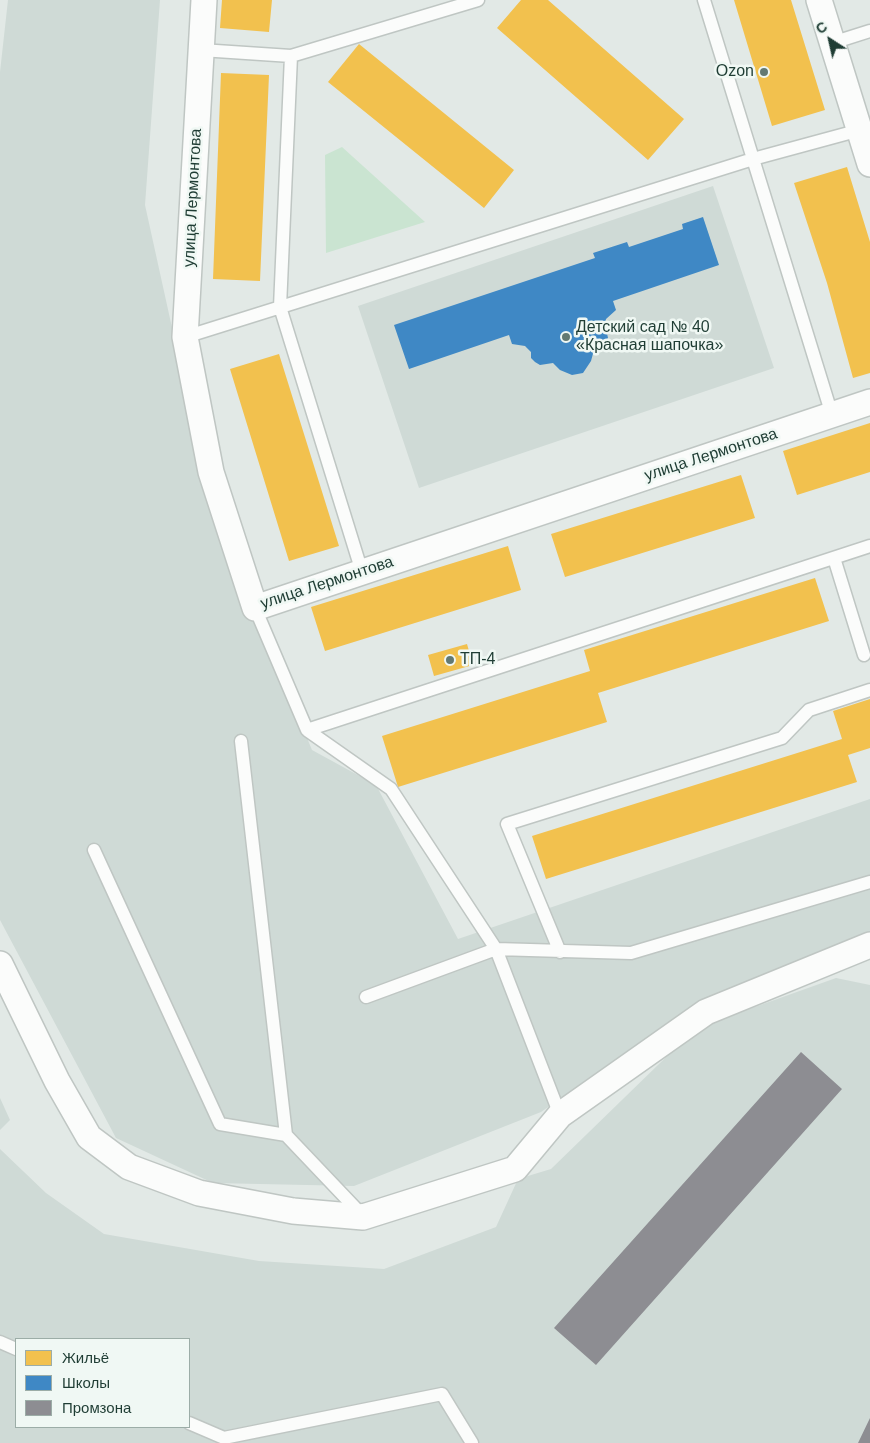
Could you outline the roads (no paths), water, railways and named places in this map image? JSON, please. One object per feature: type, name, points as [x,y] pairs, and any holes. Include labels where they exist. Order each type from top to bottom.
[{"type":"street","name":"улица Лермонтова","points":[[204,0],[185,337],[211,472],[255,608],[870,402]]},
{"type":"street","points":[[819,0],[870,164]]},
{"type":"street","points":[[0,964],[57,1081],[90,1136],[129,1167],[199,1193],[293,1211],[363,1217],[515,1169],[560,1115],[706,1012],[870,945]]},
{"type":"lane","points":[[201,50],[291,56],[478,0]]},
{"type":"lane","points":[[704,0],[832,415]]},
{"type":"lane","points":[[832,43],[870,32]]},
{"type":"lane","points":[[291,56],[280,307],[362,572]]},
{"type":"lane","points":[[185,337],[753,159],[860,130]]},
{"type":"lane","points":[[307,730],[870,546]]},
{"type":"lane","points":[[834,558],[864,655]]},
{"type":"lane","points":[[255,608],[307,730],[391,789],[496,949],[560,1115]]},
{"type":"lane","points":[[560,952],[507,824],[782,738],[808,710],[870,690]]},
{"type":"lane","points":[[241,742],[286,1135],[363,1217]]},
{"type":"lane","points":[[94,850],[220,1124],[286,1135]]},
{"type":"lane","points":[[366,997],[496,949],[631,953],[870,882]]},
{"type":"lane","points":[[0,1342],[15,1349]]},
{"type":"lane","points":[[190,1423],[224,1438],[442,1394],[472,1443]]},
{"type":"place","name":"Ozon","points":[[764,72]]},
{"type":"place","name":"Детский сад № 40 «Красная шапочка»","points":[[566,337]]},
{"type":"place","name":"ТП-4","points":[[450,660]]}]
